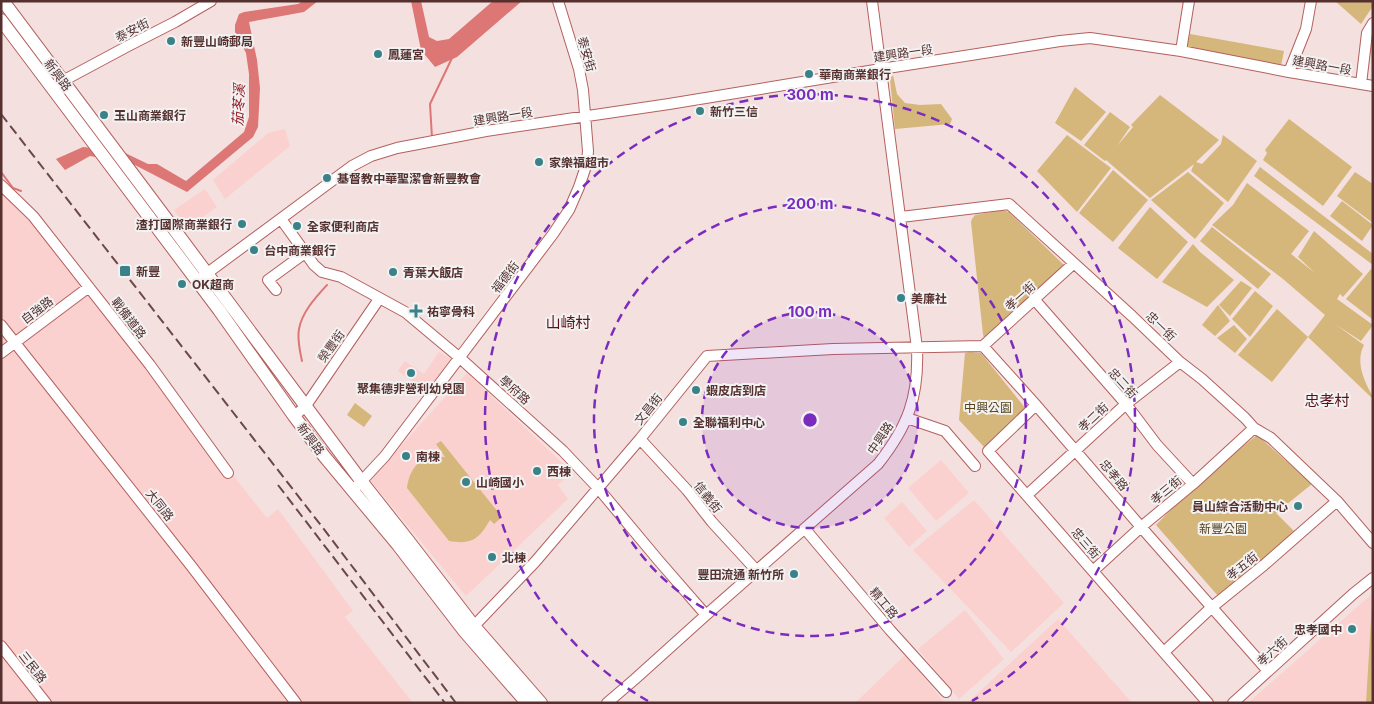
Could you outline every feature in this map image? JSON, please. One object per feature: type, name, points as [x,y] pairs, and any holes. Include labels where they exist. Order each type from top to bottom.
[{"type":"main road","name":"新興路","points":[[3,1],[58,84],[94,144],[336,447],[357,486]]},
{"type":"main road","name":"新興路","points":[[1,20],[130,170],[294,416],[324,456],[357,486],[408,539],[470,629],[527,703]]},
{"type":"main road","name":"新興路","points":[[470,629],[541,703]]},
{"type":"street","name":"泰安街","points":[[58,84],[211,1]]},
{"type":"street","name":"泰安街","points":[[558,1],[579,70],[585,116]]},
{"type":"street","name":"中興路","points":[[607,703],[878,464],[895,441],[907,418],[916,388],[917,348],[872,1]]},
{"type":"street","points":[[1180,51],[1189,1]]},
{"type":"street","points":[[1289,72],[1306,29],[1311,1]]},
{"type":"street","points":[[1361,84],[1373,24]]},
{"type":"street","name":"建興路一段","points":[[202,278],[352,166],[371,156],[397,148],[486,131],[669,104],[1060,41],[1090,38],[1180,51],[1373,86]]},
{"type":"street","name":"福德街","points":[[357,486],[385,456],[548,241],[569,210],[587,163],[585,116]]},
{"type":"street","name":"戰備道路","points":[[1,185],[33,216],[89,287],[150,365],[228,473]]},
{"type":"street","name":"忠一街","points":[[900,218],[1009,204],[1180,362],[1202,379],[1254,428],[1270,438],[1337,501],[1373,542]]},
{"type":"street","name":"學府路","points":[[281,219],[314,265],[322,272],[341,277],[404,312],[460,358],[563,451],[598,488],[706,615]]},
{"type":"street","points":[[276,290],[268,280],[305,253]]},
{"type":"street","name":"孝一街","points":[[983,346],[1073,264]]},
{"type":"street","name":"自強路","points":[[1,353],[89,287]]},
{"type":"street","name":"榮豐街","points":[[294,416],[305,407],[379,299]]},
{"type":"street","name":"忠二街","points":[[1034,299],[1126,404],[1157,445],[1193,484]]},
{"type":"street","name":"大同路","points":[[1,325],[192,567],[296,703]]},
{"type":"street","points":[[917,348],[983,346]]},
{"type":"street","name":"忠孝路","points":[[983,346],[1268,671]]},
{"type":"street","name":"文昌街","points":[[470,629],[535,562],[640,439],[707,356],[833,349],[917,348]]},
{"type":"street","name":"孝二街","points":[[1027,495],[1126,404],[1180,362]]},
{"type":"street","name":"忠三街","points":[[1036,405],[988,451],[1094,570],[1208,703]]},
{"type":"street","points":[[907,418],[945,431],[975,466]]},
{"type":"street","name":"孝三街","points":[[1094,570],[1254,428]]},
{"type":"street","name":"信義街","points":[[640,439],[682,485],[712,522],[757,570]]},
{"type":"street","name":"孝五街","points":[[1164,652],[1212,607],[1264,565],[1337,501]]},
{"type":"street","name":"精工路","points":[[805,529],[890,630],[946,692]]},
{"type":"street","name":"孝六街","points":[[1233,703],[1373,578]]},
{"type":"street","name":"三民路","points":[[1,646],[46,703]]},
{"type":"shaded area","name":"茄苳溪","points":[[303,1],[318,1],[304,12],[249,22],[257,60],[260,88],[258,127],[253,137],[187,192],[133,164],[90,156],[65,170],[56,159],[83,147],[121,151],[148,164],[157,164],[186,181],[244,132],[249,117],[249,74],[246,53],[235,32],[235,25],[239,14],[298,4]]},
{"type":"shaded area","points":[[411,1],[421,1],[429,37],[437,41],[449,39],[493,1],[522,1],[457,57],[435,67],[421,50]]},
{"type":"shaded area","points":[[285,129],[290,146],[225,199],[213,180],[268,133]]},
{"type":"shaded area","points":[[1,188],[18,204],[267,518],[278,509],[353,611],[345,617],[413,703],[1,703]]},
{"type":"shaded area","points":[[205,189],[217,207],[186,229],[174,210]]},
{"type":"shaded area","name":"聚集德非營利幼兒園","points":[[439,352],[451,359],[428,392],[398,371],[405,361],[424,374]]},
{"type":"shaded area","name":"山崎國小","points":[[467,373],[572,472],[558,485],[568,499],[466,596],[370,480]]},
{"type":"shaded area","points":[[941,460],[969,493],[936,521],[908,488]]},
{"type":"shaded area","points":[[974,500],[1064,603],[1011,652],[913,550]]},
{"type":"shaded area","points":[[902,502],[927,531],[909,547],[884,518]]},
{"type":"shaded area","name":"忠孝國中","points":[[1373,593],[1373,703],[1248,703],[1290,666]]},
{"type":"shaded area","points":[[965,610],[1004,659],[959,699],[918,649]]},
{"type":"shaded area","points":[[1058,619],[1132,703],[967,703]]},
{"type":"shaded area","points":[[905,655],[945,703],[855,703]]},
{"type":"green space","points":[[1335,1],[1373,1],[1373,6],[1361,24]]},
{"type":"green space","points":[[1190,34],[1284,51],[1281,66],[1187,48]]},
{"type":"green space","points":[[893,75],[897,94],[905,103],[920,105],[941,104],[952,119],[950,124],[895,129],[890,79]]},
{"type":"green space","points":[[1075,87],[1106,112],[1081,141],[1055,123]]},
{"type":"green space","points":[[1160,95],[1219,140],[1196,162],[1202,164],[1221,144],[1223,135],[1257,161],[1228,202],[1191,171],[1194,164],[1150,198],[1106,160],[1084,145],[1110,112],[1130,127],[1117,146],[1133,127],[1131,125]]},
{"type":"green space","points":[[1289,119],[1352,167],[1323,206],[1263,160],[1267,153],[1265,150]]},
{"type":"green space","points":[[1067,135],[1111,168],[1077,212],[1037,171]]},
{"type":"green space","points":[[1260,167],[1373,254],[1373,265],[1254,176]]},
{"type":"green space","points":[[1113,170],[1148,200],[1113,242],[1079,213]]},
{"type":"green space","points":[[1188,172],[1224,203],[1195,239],[1151,200]]},
{"type":"green space","points":[[1355,172],[1373,184],[1373,223],[1337,196]]},
{"type":"green space","points":[[1247,183],[1309,231],[1291,254],[1315,273],[1298,257],[1314,231],[1363,274],[1343,297],[1340,294],[1337,299],[1373,325],[1361,341],[1335,324],[1364,345],[1360,358],[1362,371],[1373,399],[1308,337],[1325,315],[1283,279],[1212,225],[1233,205]]},
{"type":"green space","points":[[1342,201],[1373,225],[1362,241],[1330,216]]},
{"type":"green space","points":[[1150,207],[1188,242],[1157,279],[1118,248]]},
{"type":"green space","points":[[1002,210],[1009,212],[1065,266],[986,339],[983,334],[971,222],[975,215]]},
{"type":"green space","points":[[1212,227],[1271,274],[1258,289],[1200,241]]},
{"type":"green space","points":[[1193,244],[1234,280],[1207,307],[1162,282]]},
{"type":"green space","points":[[1371,269],[1373,271],[1372,319],[1346,299]]},
{"type":"green space","points":[[1241,281],[1252,288],[1230,316],[1219,305]]},
{"type":"green space","points":[[1255,291],[1273,306],[1250,337],[1232,319]]},
{"type":"green space","points":[[1218,305],[1230,321],[1215,336],[1202,325]]},
{"type":"green space","points":[[1277,309],[1308,337],[1272,382],[1238,355]]},
{"type":"green space","points":[[1234,325],[1247,339],[1235,353],[1217,338]]},
{"type":"green space","name":"中興公園","points":[[965,353],[981,353],[1026,409],[985,448],[959,420]]},
{"type":"green space","points":[[355,403],[372,416],[364,427],[347,415]]},
{"type":"green space","name":"新豐公園","points":[[1257,435],[1312,484],[1276,513],[1295,532],[1219,597],[1156,525],[1196,484]]},
{"type":"green space","points":[[441,441],[502,517],[494,524],[490,520],[478,536],[469,541],[449,541],[407,488],[412,472],[418,464],[427,458],[445,457],[436,444]]},
{"type":"green space","points":[[1372,603],[1373,703],[1366,703]]},
{"type":"waterway","points":[[432,138],[430,104],[452,58]]},
{"type":"waterway","name":"茄苳溪","points":[[1,172],[13,188],[21,191]]},
{"type":"waterway","points":[[302,361],[298,337],[299,329],[310,305],[327,285]]},
{"type":"railway","points":[[1,114],[323,528],[456,703]]},
{"type":"railway","points":[[278,485],[445,703]]},
{"type":"place","name":"新豐山崎郵局","points":[[171,41]]},
{"type":"place","name":"鳳蓮宮","points":[[378,54]]},
{"type":"place","name":"華南商業銀行","points":[[809,74]]},
{"type":"place","name":"新竹三信","points":[[700,111]]},
{"type":"place","name":"玉山商業銀行","points":[[104,115]]},
{"type":"place","name":"家樂福超市","points":[[539,162]]},
{"type":"place","name":"基督教中華聖潔會新豐教會","points":[[327,178]]},
{"type":"place","name":"渣打國際商業銀行","points":[[242,224]]},
{"type":"place","name":"全家便利商店","points":[[297,226]]},
{"type":"place","name":"台中商業銀行","points":[[254,250]]},
{"type":"place","name":"新豐","points":[[125,271]]},
{"type":"place","name":"青葉大飯店","points":[[393,272]]},
{"type":"place","name":"OK超商","points":[[182,284]]},
{"type":"place","name":"美廉社","points":[[901,298]]},
{"type":"place","name":"祐寧骨科","points":[[416,311]]},
{"type":"place","name":"聚集德非營利幼兒園","points":[[411,373]]},
{"type":"place","name":"蝦皮店到店","points":[[696,390]]},
{"type":"place","name":"全聯福利中心","points":[[683,422]]},
{"type":"place","name":"南棟","points":[[406,456]]},
{"type":"place","name":"西棟","points":[[537,471]]},
{"type":"place","name":"山崎國小","points":[[466,482]]},
{"type":"place","name":"員山綜合活動中心","points":[[1298,506]]},
{"type":"place","name":"北棟","points":[[492,557]]},
{"type":"place","name":"豐田流通 新竹所","points":[[794,574]]},
{"type":"place","name":"忠孝國中","points":[[1352,629]]},
{"type":"district","name":"山崎村","points":[[568,322]]},
{"type":"district","name":"忠孝村","points":[[1327,400]]}]
